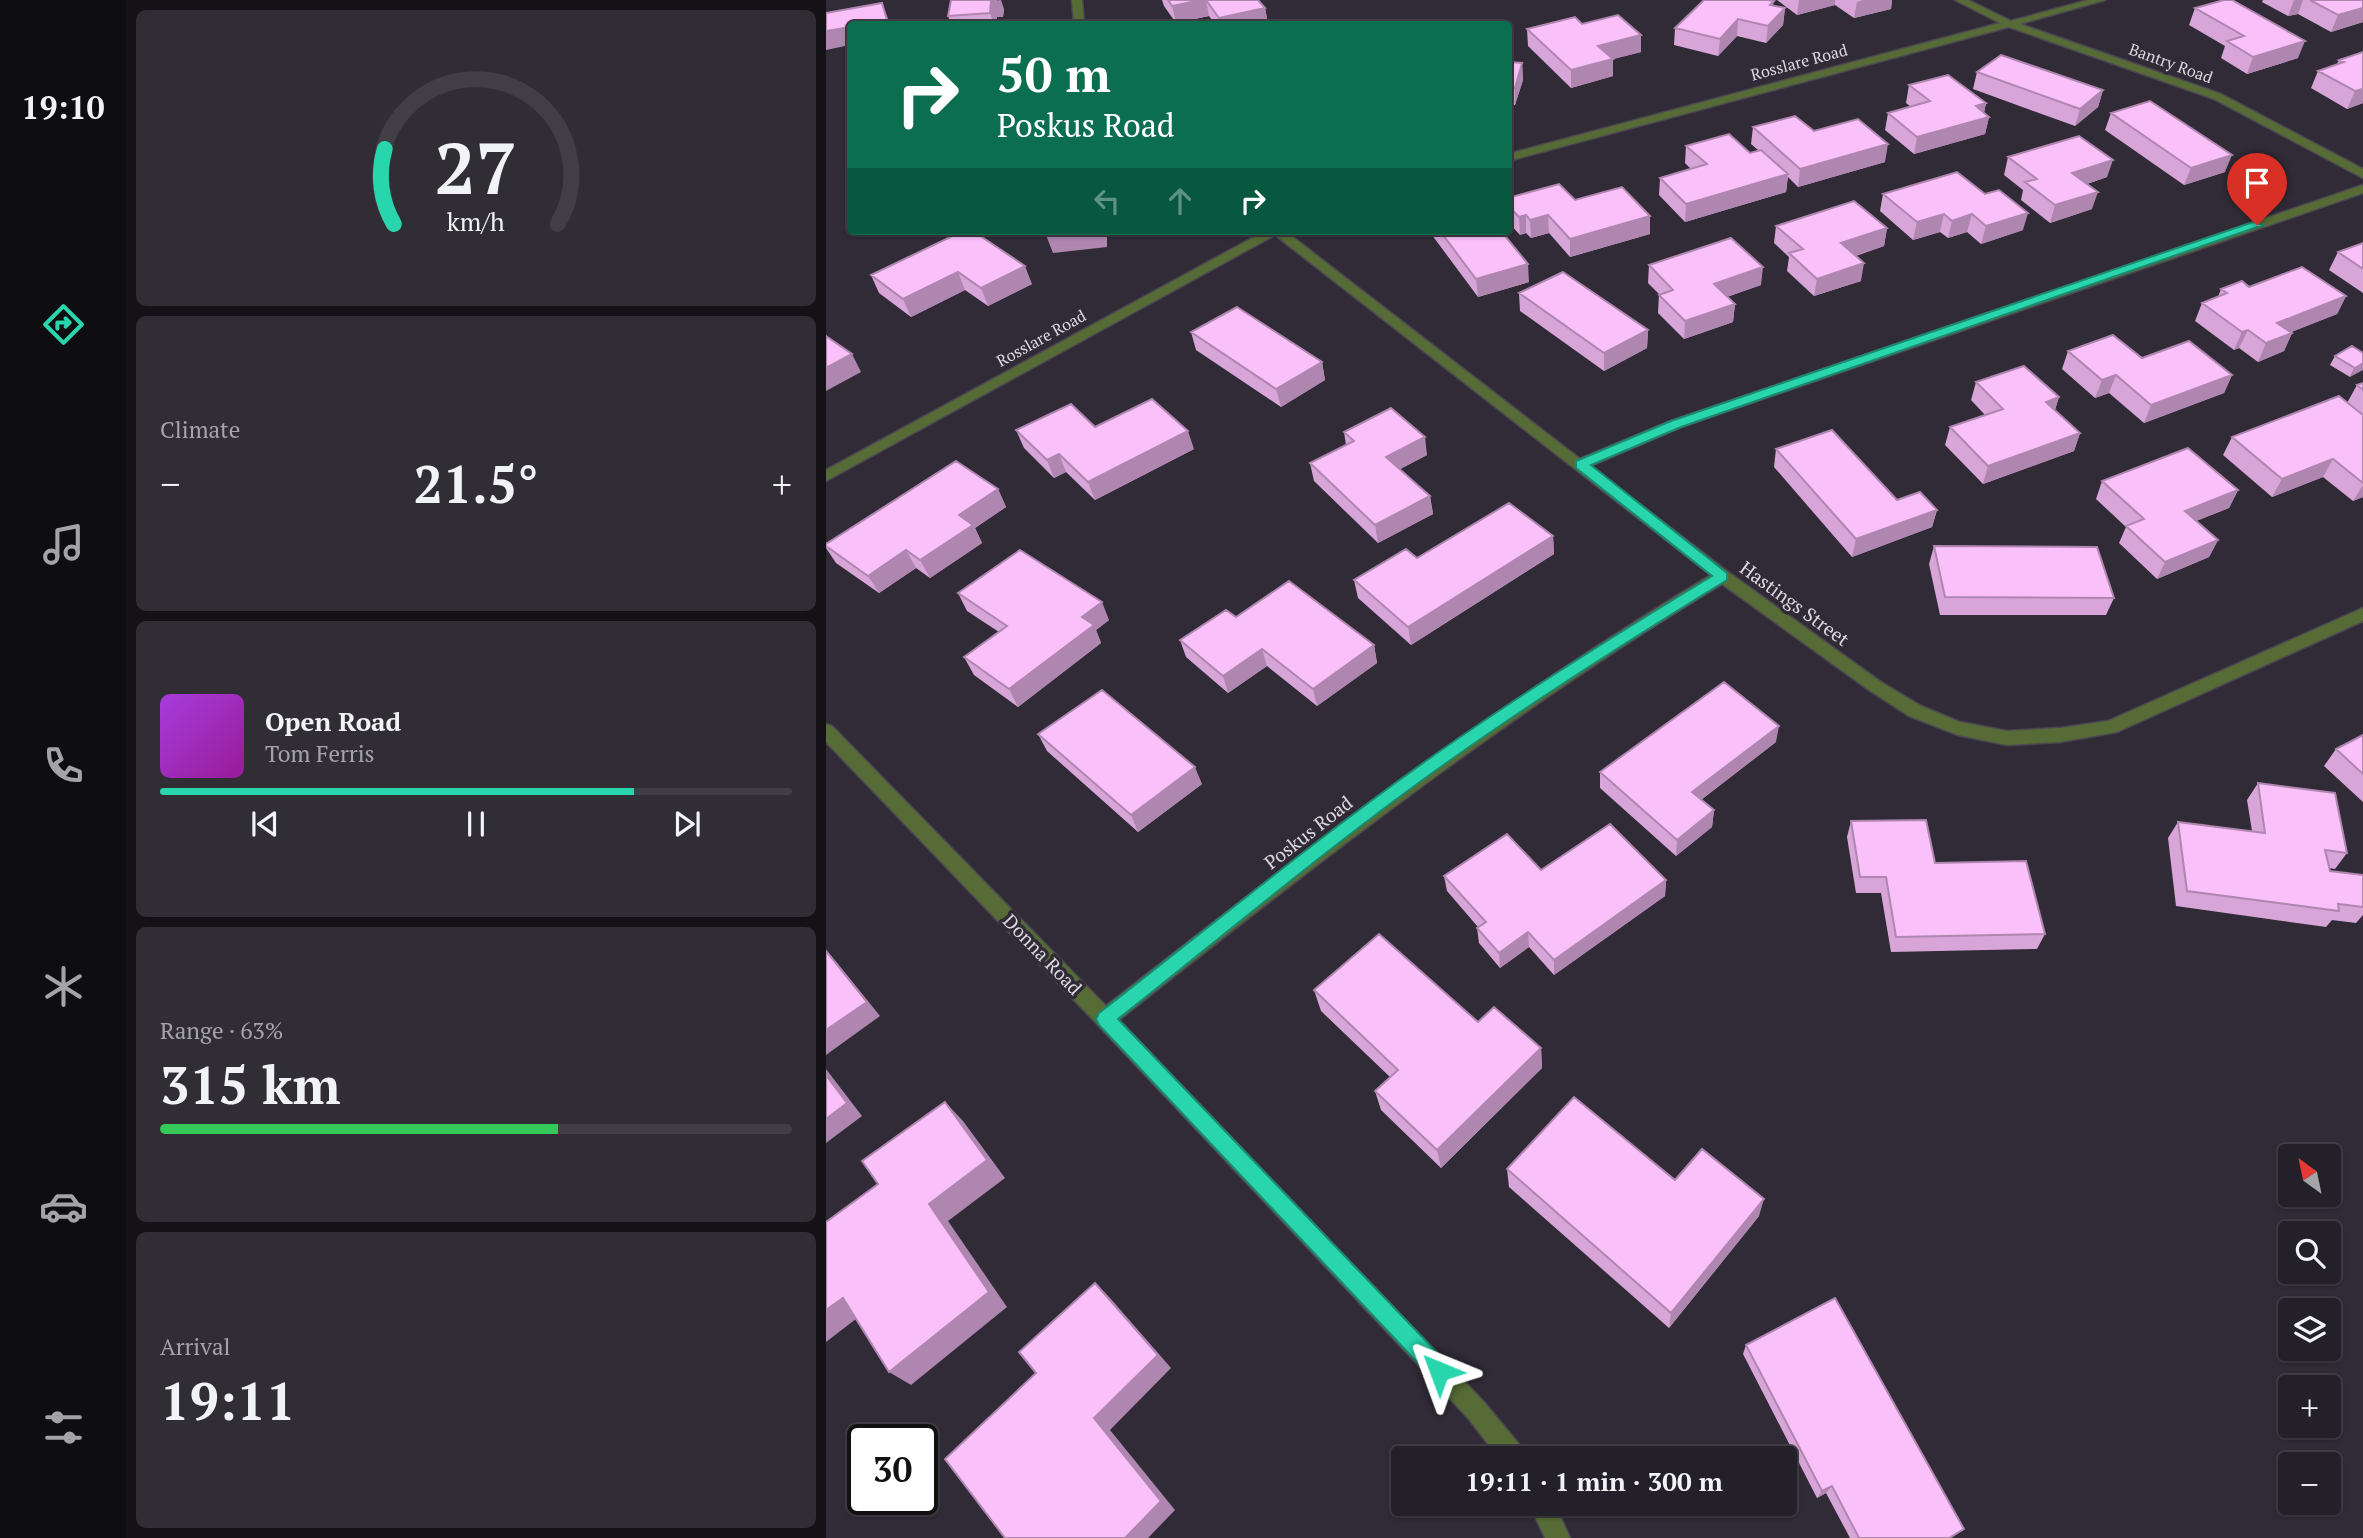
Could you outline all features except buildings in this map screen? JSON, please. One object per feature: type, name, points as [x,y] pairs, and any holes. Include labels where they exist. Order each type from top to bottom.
[{"type":"street","points":[[1077,0],[1079,21]]},
{"type":"street","name":"Bantry Road","points":[[1960,0],[2008,24],[2198,88],[2363,174]]},
{"type":"street","name":"Rosslare Road","points":[[1512,157],[2099,0]]},
{"type":"street","points":[[1581,464],[1676,424],[2363,189]]},
{"type":"street","name":"Rosslare Road","points":[[826,476],[1268,235]]},
{"type":"street","name":"Hastings Street","points":[[1280,235],[1581,464],[1722,576],[1864,678],[1915,711],[1958,728],[2007,738],[2060,736],[2111,727],[2363,614]]},
{"type":"street","name":"Poskus Road","points":[[1105,1019],[1369,811],[1447,754],[1722,576]]},
{"type":"street","name":"Donna Road","points":[[826,730],[1476,1410],[1504,1446]]},
{"type":"street","points":[[1547,1516],[1558,1538]]},
{"type":"route","points":[[1439,1371],[1105,1019],[1369,811],[1447,754],[1634,630],[1722,576],[1581,464],[1676,424],[2257,225]]}]
